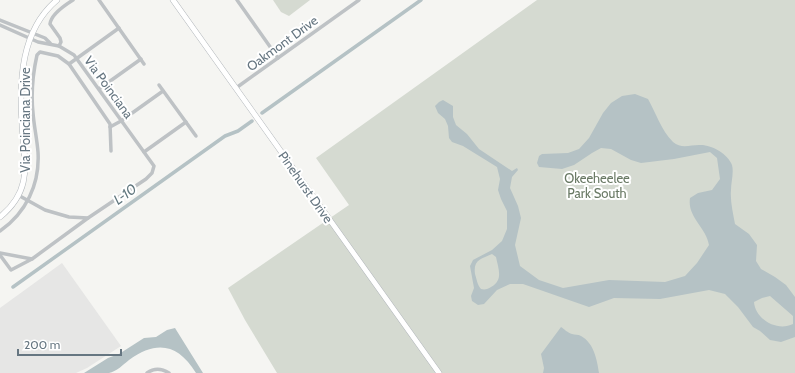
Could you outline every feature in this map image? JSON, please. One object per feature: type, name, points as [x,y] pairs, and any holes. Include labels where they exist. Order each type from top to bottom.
[{"type":"street","points":[[0,217],[18,195],[22,186],[25,171],[21,98],[22,74],[31,36],[42,16],[57,0]]},
{"type":"street","points":[[59,46],[61,42],[60,38],[50,24],[50,20],[73,0]]},
{"type":"street","points":[[99,0],[144,64]]},
{"type":"street","points":[[237,0],[278,58]]},
{"type":"street","name":"Oakmont Drive","points":[[236,88],[359,0]]},
{"type":"street","name":"Pinehurst Drive","points":[[175,1],[439,373]]},
{"type":"street","name":"Via Poinciana","points":[[0,20],[31,36],[38,42],[59,46],[70,52],[76,58],[144,152]]},
{"type":"street","name":"Via Poinciana","points":[[0,25],[31,36],[45,38],[51,44]]},
{"type":"street","points":[[69,64],[119,28]]},
{"type":"street","name":"Via Poinciana Drive","points":[[0,231],[16,218],[28,201],[36,178],[38,154],[33,107],[37,55],[40,52],[58,56],[69,64],[106,116],[110,124],[111,151]]},
{"type":"street","points":[[99,90],[141,59]]},
{"type":"street","points":[[159,86],[196,136]]},
{"type":"street","points":[[110,127],[121,121],[163,91]]},
{"type":"street","points":[[0,254],[11,270],[32,259],[88,218],[146,179],[152,173],[154,166],[144,152],[186,122]]},
{"type":"street","points":[[18,195],[45,210],[69,217],[88,218]]},
{"type":"street","points":[[0,254],[32,259]]},
{"type":"street","points":[[147,373],[156,369],[169,373]]},
{"type":"shaded area","points":[[635,94],[648,99],[665,132],[676,144],[682,146],[709,146],[718,150],[730,161],[733,168],[731,198],[735,224],[749,234],[757,245],[756,261],[761,269],[786,285],[795,297],[795,337],[781,342],[770,340],[753,327],[738,307],[725,294],[709,290],[660,299],[614,298],[589,307],[523,284],[510,284],[497,290],[484,304],[478,305],[472,301],[471,296],[474,288],[470,266],[473,260],[492,250],[502,241],[507,229],[507,211],[498,190],[500,179],[497,167],[463,146],[452,142],[449,138],[448,126],[445,119],[438,113],[435,106],[443,100],[453,106],[453,117],[456,125],[467,134],[479,149],[512,171],[517,168],[518,170],[512,177],[510,188],[518,206],[521,218],[515,245],[520,266],[539,280],[563,288],[609,280],[665,282],[685,276],[697,263],[709,245],[691,211],[690,198],[698,193],[712,190],[720,179],[717,158],[710,152],[674,159],[641,163],[631,160],[611,149],[601,148],[574,165],[562,169],[539,167],[537,163],[539,156],[542,154],[568,153],[579,149],[589,138],[603,113],[611,103],[622,96]],"holes":[[[492,254],[496,257],[499,269],[498,281],[491,287],[481,289],[475,274],[475,266],[484,257]],[[770,296],[793,316],[793,324],[787,326],[774,325],[763,319],[758,314],[754,302]]]},
{"type":"shaded area","points":[[62,263],[121,346],[87,368],[76,373],[0,373],[0,308]]},
{"type":"shaded area","points":[[561,327],[568,332],[581,336],[589,343],[596,357],[599,373],[543,373],[544,368],[541,354]]},
{"type":"shaded area","points":[[175,328],[203,373],[196,373],[182,356],[174,351],[166,348],[158,348],[139,354],[112,372],[84,373],[108,358],[119,354],[144,338],[156,337],[167,330]]},
{"type":"green space","points":[[273,0],[310,0],[289,16],[281,12]]},
{"type":"green space","name":"Okeeheelee Park South","points":[[537,0],[795,0],[795,373],[277,373],[245,320],[228,288],[349,205],[316,158]]},
{"type":"waterway","name":"L-10","points":[[262,113],[421,0]]},
{"type":"waterway","name":"L-10","points":[[13,287],[225,136],[238,131],[252,121]]}]
